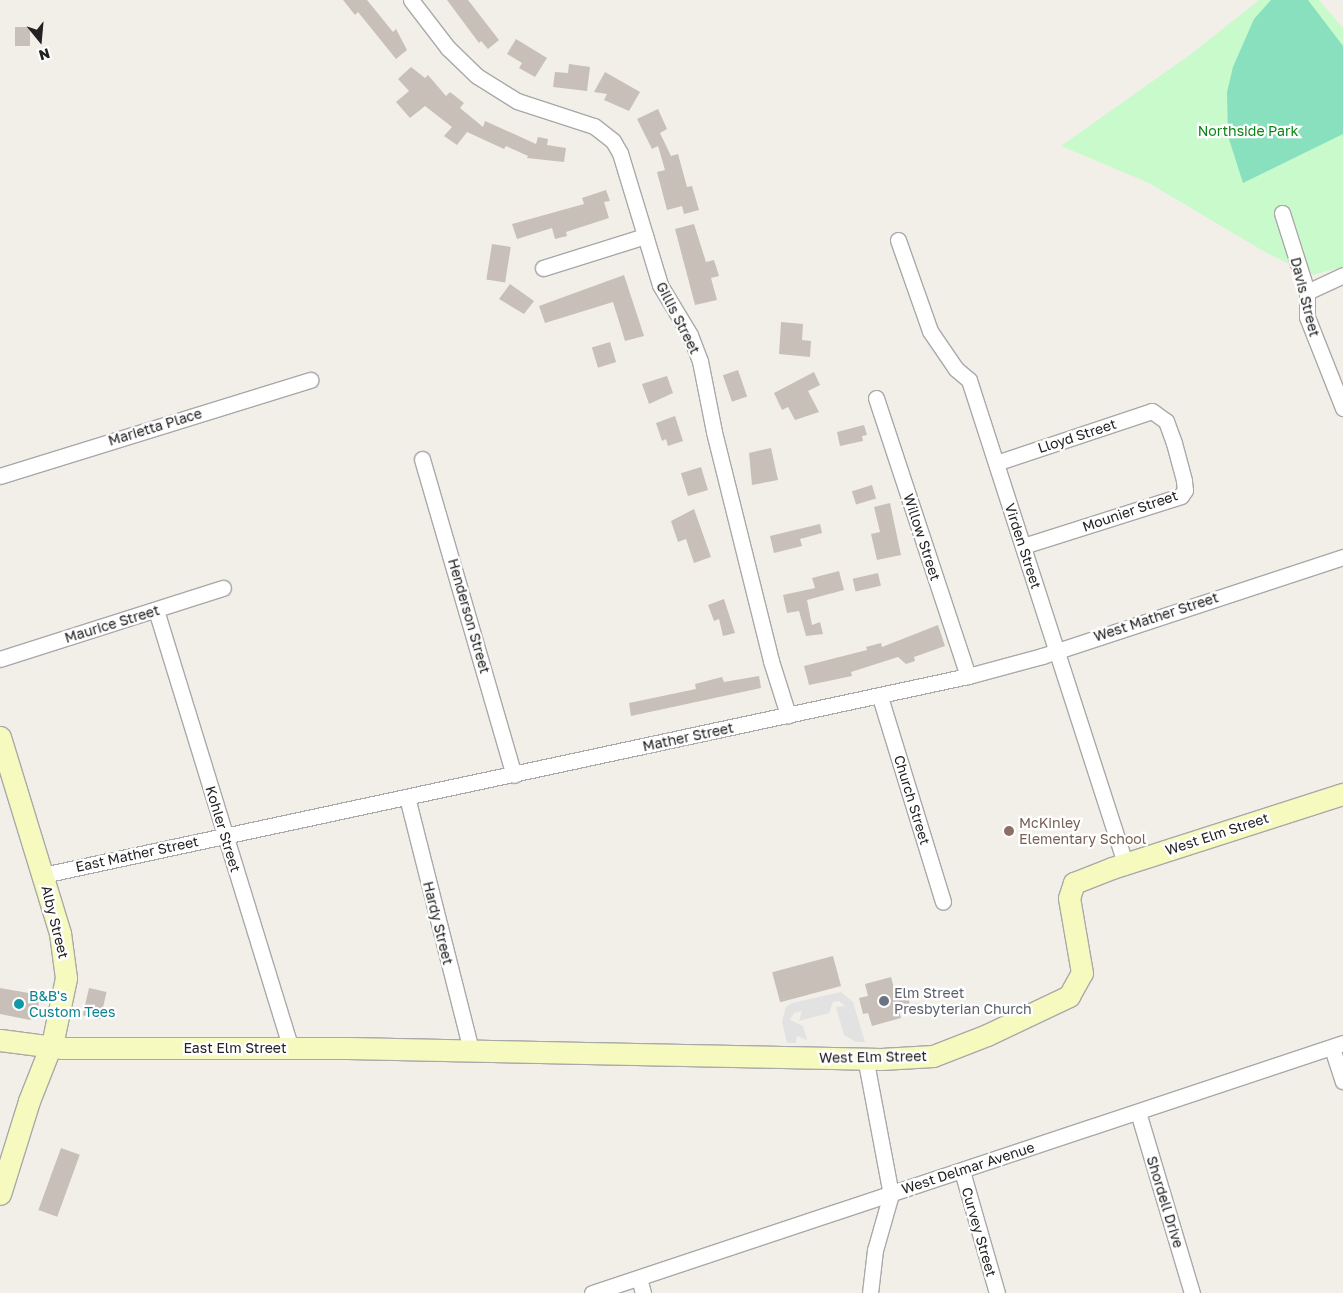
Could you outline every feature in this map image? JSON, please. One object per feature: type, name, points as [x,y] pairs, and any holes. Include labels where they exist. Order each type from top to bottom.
[{"type":"street","name":"Gillis Street","points":[[411,0],[448,48],[477,76],[516,101],[583,121],[603,131],[620,153],[660,285],[690,335],[700,361],[714,432],[770,660],[788,715]]},
{"type":"street","name":"Davis Street","points":[[1282,213],[1307,292],[1306,317],[1343,408]]},
{"type":"street","points":[[543,268],[644,236]]},
{"type":"street","name":"Virden Street","points":[[898,240],[930,331],[956,369],[970,380],[1125,863]]},
{"type":"street","points":[[1307,292],[1343,275]]},
{"type":"street","name":"Marietta Place","points":[[0,476],[311,380]]},
{"type":"street","name":"Willow Street","points":[[876,398],[968,676]]},
{"type":"street","name":"Lloyd Street","points":[[996,463],[1152,411],[1158,413]]},
{"type":"street","name":"Mounier Street","points":[[1023,546],[1181,496],[1185,490],[1184,481],[1166,421],[1158,413]]},
{"type":"street","name":"Henderson Street","points":[[422,459],[514,775]]},
{"type":"street","name":"West Mather Street","points":[[968,676],[1056,650],[1343,557]]},
{"type":"street","name":"Maurice Street","points":[[0,659],[223,588]]},
{"type":"street","name":"Kohler Street","points":[[156,610],[291,1048]]},
{"type":"street","name":"Mather Street","points":[[407,796],[880,697],[968,676]]},
{"type":"street","name":"Church Street","points":[[880,697],[943,902]]},
{"type":"street","name":"Alby Street","points":[[0,737],[43,875],[65,956],[64,993],[51,1047],[30,1101],[0,1194]]},
{"type":"street","name":"West Elm Street","points":[[471,1050],[909,1058],[942,1054],[1069,996],[1082,973],[1071,919],[1071,889],[1079,880],[1125,863],[1343,794]]},
{"type":"street","name":"East Mather Street","points":[[43,875],[407,796]]},
{"type":"street","name":"Hardy Street","points":[[407,796],[471,1050]]},
{"type":"street","name":"East Elm Street","points":[[0,1040],[51,1047],[471,1050]]},
{"type":"street","points":[[1338,1046],[1343,1081]]},
{"type":"street","name":"West Delmar Avenue","points":[[592,1293],[1338,1046]]},
{"type":"street","points":[[865,1057],[890,1194],[875,1250],[870,1293]]},
{"type":"street","name":"Shordell Drive","points":[[1138,1112],[1192,1293]]},
{"type":"street","name":"Curvey Street","points":[[962,1171],[997,1293]]},
{"type":"street","points":[[639,1278],[642,1293]]},
{"type":"green space","name":"Northside Park","points":[[1259,0],[1319,0],[1343,28],[1343,267],[1312,275],[1265,252],[1147,182],[1061,146],[1191,54]]},
{"type":"green space","points":[[1271,0],[1308,0],[1343,46],[1343,134],[1243,183],[1228,136],[1227,92],[1233,67],[1254,19]]},
{"type":"shaded area","points":[[841,992],[853,1002],[865,1042],[856,1042],[844,1035],[836,1007],[845,1006],[839,1001],[833,1002],[829,1013],[799,1021],[802,1011],[794,1013],[790,1020],[803,1026],[807,1040],[797,1036],[796,1043],[787,1043],[782,1022],[786,1007],[792,1003]]},
{"type":"building","points":[[343,0],[367,0],[393,32],[396,29],[407,50],[396,59],[358,12],[355,15]]},
{"type":"building","points":[[447,0],[468,0],[499,40],[488,49],[481,41],[479,43]]},
{"type":"building","points":[[15,27],[30,27],[30,46],[15,46]]},
{"type":"building","points":[[516,39],[547,58],[535,77],[519,68],[522,63],[507,54]]},
{"type":"building","points":[[569,64],[590,67],[587,91],[553,87],[555,72],[568,73]]},
{"type":"building","points":[[411,67],[425,78],[428,75],[446,96],[450,92],[464,103],[460,108],[483,127],[485,121],[536,144],[538,137],[548,139],[547,145],[566,148],[564,162],[527,158],[528,156],[506,146],[504,149],[467,132],[457,145],[444,136],[452,127],[425,106],[410,118],[396,102],[409,91],[398,79]]},
{"type":"building","points":[[605,72],[640,92],[629,111],[604,100],[607,94],[594,92]]},
{"type":"building","points":[[658,109],[667,129],[660,133],[671,156],[678,154],[687,187],[692,186],[699,210],[684,214],[682,206],[667,210],[657,172],[665,170],[658,146],[652,149],[637,119]]},
{"type":"building","points":[[606,190],[610,201],[604,202],[609,218],[566,232],[567,236],[555,239],[552,228],[517,239],[512,224],[584,204],[582,198]]},
{"type":"building","points":[[694,224],[706,262],[714,260],[719,276],[711,278],[717,300],[695,305],[675,229]]},
{"type":"building","points":[[492,244],[511,247],[505,283],[486,280]]},
{"type":"building","points":[[624,275],[644,336],[625,341],[613,302],[545,323],[539,306]]},
{"type":"building","points":[[510,284],[534,301],[524,314],[499,299]]},
{"type":"building","points":[[781,322],[803,324],[802,340],[811,341],[810,357],[779,354]]},
{"type":"building","points":[[610,342],[616,362],[598,368],[592,348]]},
{"type":"building","points":[[738,370],[747,396],[732,402],[723,375]]},
{"type":"building","points":[[814,372],[820,385],[808,391],[819,412],[795,420],[788,407],[782,410],[774,393]]},
{"type":"building","points":[[667,376],[673,393],[649,404],[642,384]]},
{"type":"building","points":[[675,416],[683,441],[668,446],[666,439],[662,441],[656,423]]},
{"type":"building","points":[[864,425],[867,435],[862,436],[863,441],[840,446],[837,432]]},
{"type":"building","points":[[771,448],[778,480],[752,485],[749,453]]},
{"type":"building","points":[[701,467],[708,490],[688,496],[681,473]]},
{"type":"building","points":[[872,485],[876,498],[856,505],[852,491]]},
{"type":"building","points":[[890,503],[901,555],[877,560],[871,534],[880,532],[874,507]]},
{"type":"building","points":[[694,509],[711,557],[694,563],[686,539],[678,542],[671,521]]},
{"type":"building","points":[[820,524],[822,533],[800,539],[802,546],[774,553],[770,536]]},
{"type":"building","points":[[839,571],[844,590],[807,600],[812,625],[820,622],[823,634],[806,636],[799,611],[787,613],[783,595],[815,588],[812,578]]},
{"type":"building","points":[[878,573],[881,586],[856,592],[853,579]]},
{"type":"building","points":[[724,599],[735,633],[723,636],[719,619],[714,621],[708,605]]},
{"type":"building","points":[[938,625],[945,646],[914,657],[915,661],[906,664],[898,657],[851,672],[852,676],[809,685],[804,666],[867,650],[866,647],[881,643],[882,647]]},
{"type":"building","points":[[759,676],[761,688],[631,716],[629,703],[696,689],[695,684],[722,677],[724,682]]},
{"type":"building","points":[[833,956],[841,986],[780,1002],[772,972]]},
{"type":"building","name":"Elm Street Presbyterian Church","points":[[891,977],[894,988],[904,985],[910,1004],[898,1008],[901,1018],[872,1026],[868,1013],[863,1014],[859,998],[868,996],[865,984]]},
{"type":"building","name":"B&B's Custom Tees","points":[[0,988],[40,995],[37,1014],[30,1020],[0,1014]]},
{"type":"building","points":[[89,988],[107,992],[100,1019],[83,1015]]},
{"type":"building","points":[[61,1148],[80,1155],[57,1217],[38,1210]]},
{"type":"place","name":"McKinley Elementary School","points":[[1009,831]]},
{"type":"place","name":"Elm Street Presbyterian Church","points":[[884,1001]]},
{"type":"place","name":"B&B's Custom Tees","points":[[19,1004]]}]
